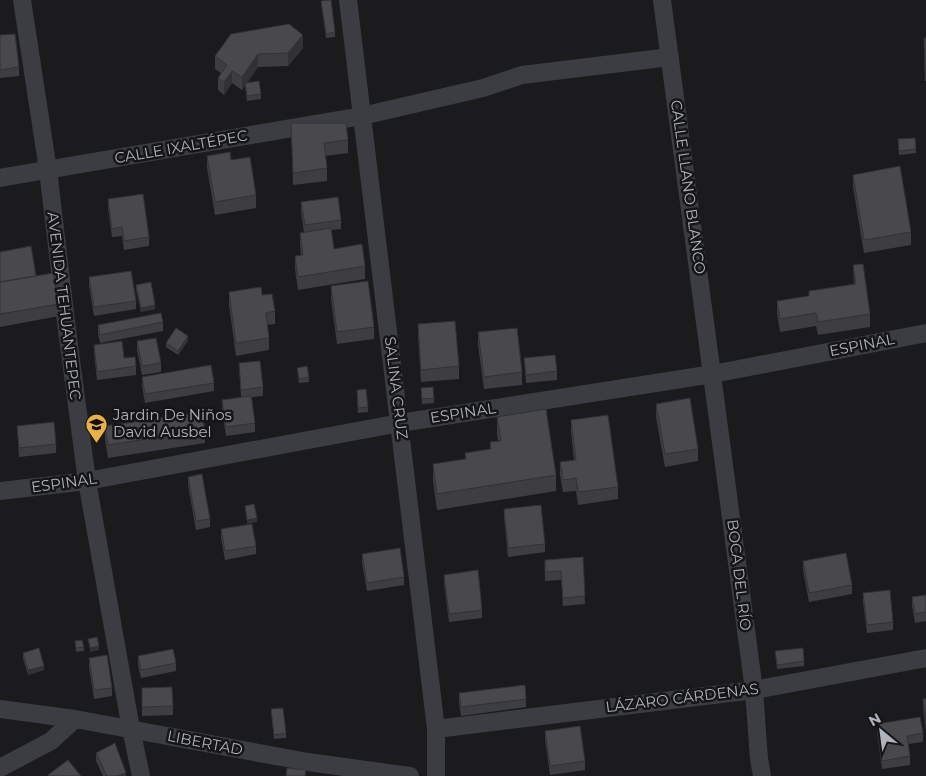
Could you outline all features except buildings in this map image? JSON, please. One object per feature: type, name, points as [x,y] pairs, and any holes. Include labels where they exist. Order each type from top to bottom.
[{"type":"street","name":"AVENIDA TEHUANTEPEC","points":[[22,0],[48,170],[87,481],[130,729],[141,776]]},
{"type":"street","name":"SALINA CRUZ","points":[[348,0],[436,729],[436,776]]},
{"type":"street","name":"CALLE LLANO BLANCO","points":[[662,0],[713,374]]},
{"type":"street","name":"CALLE IXALTÉPEC","points":[[0,178],[362,116],[483,88],[522,74],[670,57]]},
{"type":"street","name":"ESPINAL","points":[[0,491],[87,481],[400,423],[713,374],[926,333]]},
{"type":"street","name":"BOCA DEL RÍO","points":[[713,374],[754,690],[762,776]]},
{"type":"street","name":"LÁZARO CÁRDENAS","points":[[436,729],[754,690],[926,658]]},
{"type":"street","name":"LIBERTAD","points":[[0,709],[75,719],[130,729],[308,769],[410,776]]},
{"type":"street","points":[[0,768],[51,741],[75,719]]},
{"type":"place","name":"Jardin De Niños David Ausbel","points":[[97,443]]}]
